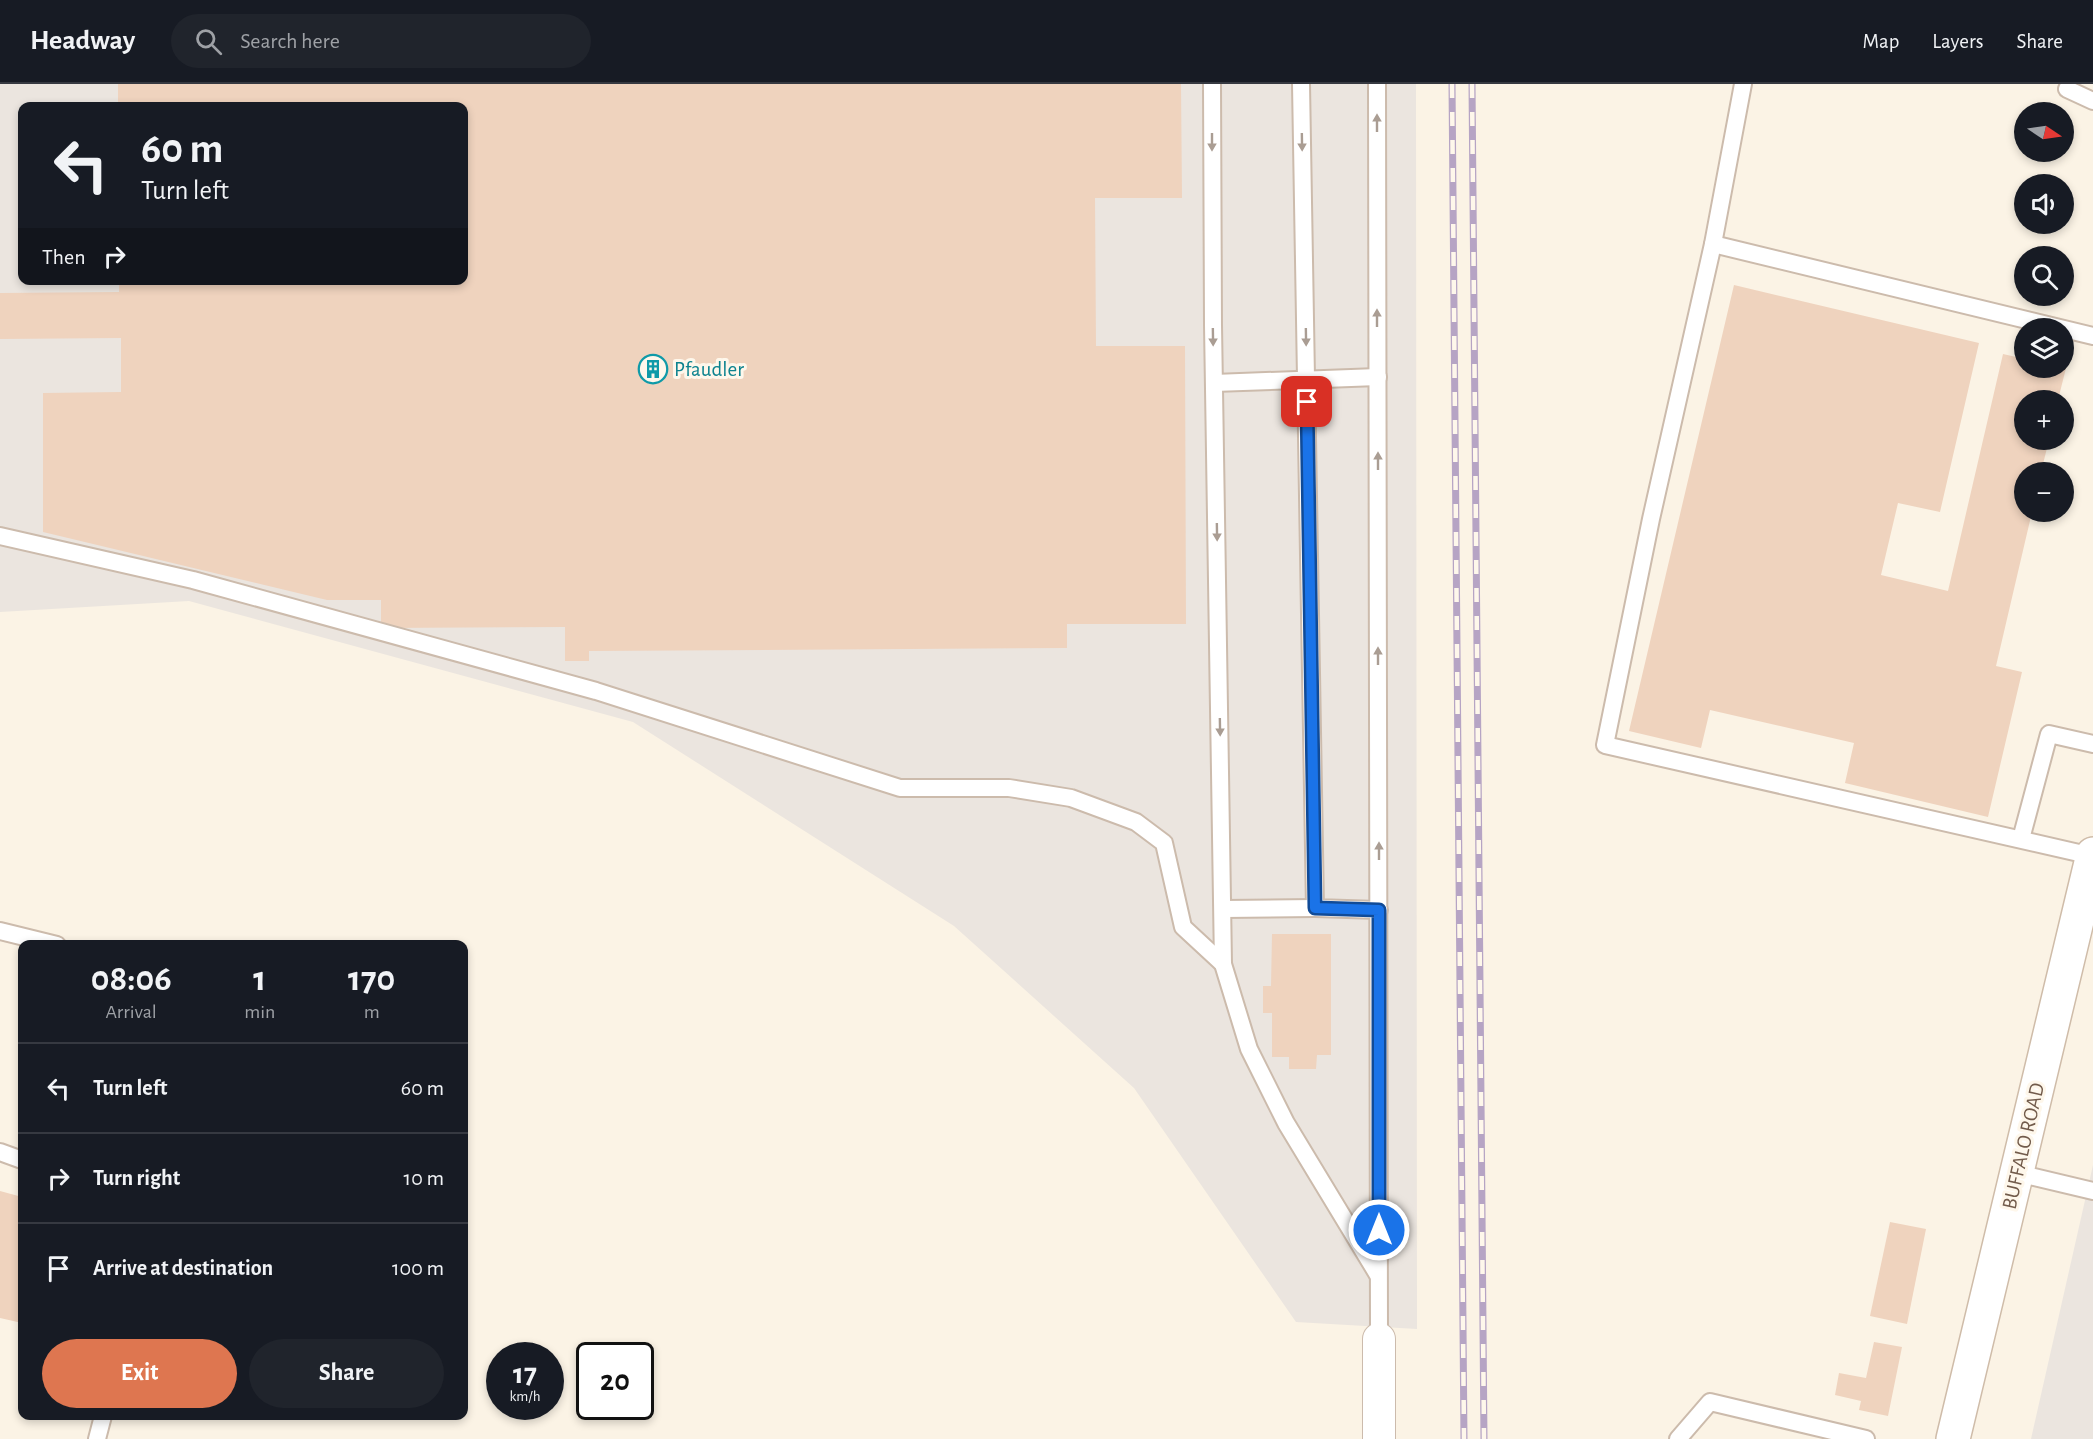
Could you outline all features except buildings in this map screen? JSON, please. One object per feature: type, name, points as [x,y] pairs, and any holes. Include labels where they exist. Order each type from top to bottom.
[{"type":"main road","name":"BUFFALO ROAD","points":[[1953,1439],[2093,855]]},
{"type":"street","points":[[1379,1340],[1379,1439]]},
{"type":"lane","points":[[1212,84],[1223,964],[1249,1049],[1286,1123],[1379,1275]]},
{"type":"lane","points":[[1301,84],[1315,908]]},
{"type":"lane","points":[[1377,84],[1379,1340]]},
{"type":"lane","points":[[1743,84],[1713,244],[1651,519],[1605,745],[2093,855]]},
{"type":"lane","points":[[2067,89],[2093,101]]},
{"type":"lane","points":[[1713,244],[2093,336]]},
{"type":"lane","points":[[1214,383],[1377,377]]},
{"type":"lane","points":[[0,536],[194,580],[597,692],[900,788],[1009,788],[1071,798],[1136,822],[1164,843],[1183,927],[1223,964]]},
{"type":"lane","points":[[2021,840],[2049,734],[2093,744]]},
{"type":"lane","points":[[1224,909],[1379,910]]},
{"type":"lane","points":[[0,931],[37,940]]},
{"type":"lane","points":[[0,1152],[18,1159]]},
{"type":"lane","points":[[2017,1173],[2093,1191]]},
{"type":"lane","points":[[1678,1439],[1710,1402],[1866,1439]]},
{"type":"lane","points":[[97,1439],[102,1420]]},
{"type":"shaded area","points":[[0,84],[1416,84],[1417,1329],[1296,1322],[1134,1088],[954,926],[633,722],[189,601],[0,612]]},
{"type":"shaded area","points":[[2093,1165],[2093,1439],[2031,1439]]},
{"type":"railway","points":[[1452,84],[1464,1439]]},
{"type":"railway","points":[[1472,84],[1484,1439]]},
{"type":"place","name":"Pfaudler","points":[[653,369]]},
{"type":"route","points":[[1307,402],[1315,908],[1379,910],[1379,1230]]}]
